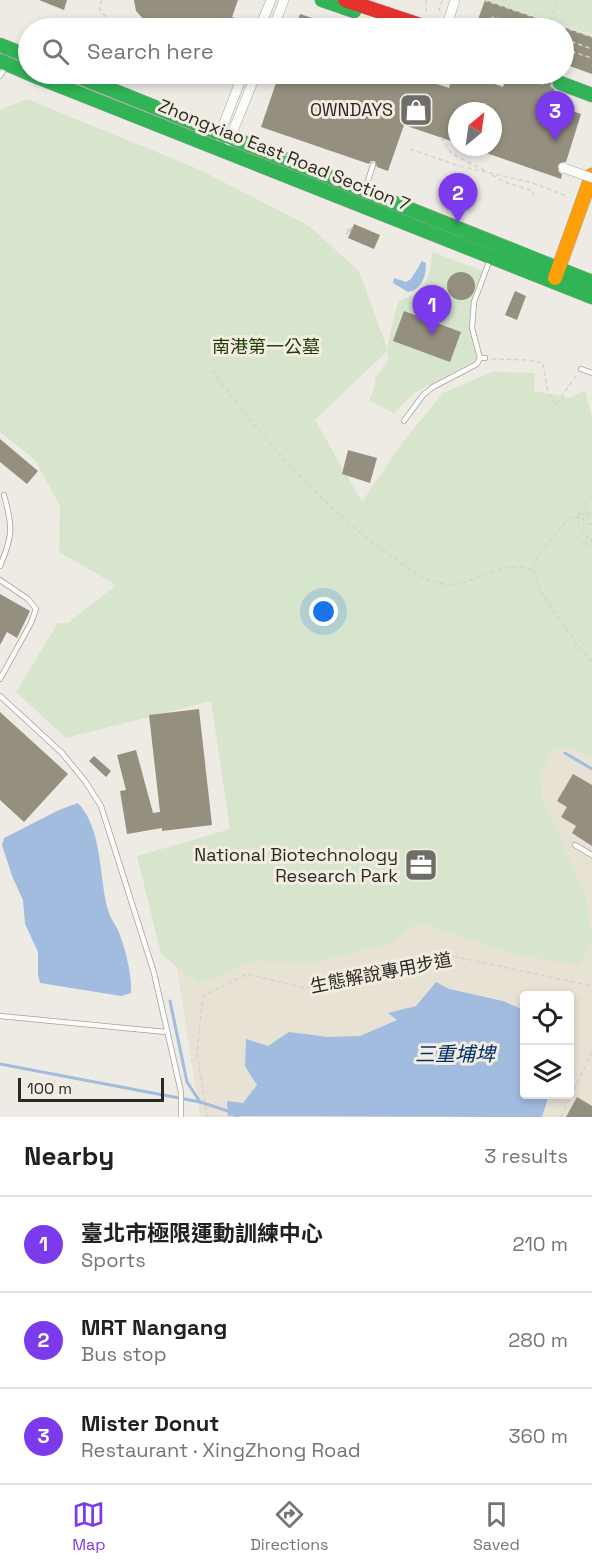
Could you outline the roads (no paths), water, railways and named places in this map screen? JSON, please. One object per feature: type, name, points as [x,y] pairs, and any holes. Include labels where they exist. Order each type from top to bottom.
[{"type":"main road","points":[[322,0],[374,18]]},
{"type":"main road","points":[[345,0],[413,18]]},
{"type":"main road","name":"Zhongxiao East Road Section 7","points":[[2,67],[18,71]]},
{"type":"main road","points":[[574,82],[592,86]]},
{"type":"main road","name":"Zhongxiao East Road Section 7","points":[[56,84],[490,256],[556,275],[592,282]]},
{"type":"main road","name":"Zhongxiao East Road Section 7","points":[[97,84],[364,192],[556,275],[592,297]]},
{"type":"main road","points":[[571,84],[592,95]]},
{"type":"main road","points":[[556,275],[592,177]]},
{"type":"street","points":[[264,18],[271,0]]},
{"type":"street","points":[[277,18],[284,0]]},
{"type":"street","points":[[449,18],[455,0]]},
{"type":"street","points":[[225,135],[240,84]]},
{"type":"street","points":[[219,149],[251,84]]},
{"type":"street","points":[[564,168],[592,177]]},
{"type":"lane","points":[[2,67],[6,47]]},
{"type":"lane","points":[[364,192],[373,165]]},
{"type":"lane","points":[[404,421],[423,395],[433,387],[477,364],[482,358],[472,328],[474,302],[490,256]]},
{"type":"lane","points":[[581,369],[592,373]]},
{"type":"lane","points":[[0,566],[12,534],[11,518],[4,495]]},
{"type":"lane","points":[[0,580],[28,599],[36,609],[31,623],[0,679]]},
{"type":"lane","points":[[0,696],[62,753],[85,781],[101,806],[154,973],[181,1092],[183,1105],[181,1117]]},
{"type":"lane","points":[[575,845],[592,855]]},
{"type":"lane","points":[[0,1016],[166,1032]]},
{"type":"water","points":[[422,261],[426,263],[425,272],[423,281],[417,288],[408,292],[393,283],[394,278],[406,282],[411,279]]},
{"type":"water","points":[[78,803],[92,827],[109,913],[118,930],[128,961],[131,993],[121,996],[40,983],[38,952],[25,924],[23,900],[2,845],[4,838]]},
{"type":"water","name":"三重埔埤","points":[[436,982],[449,989],[503,1001],[520,1008],[520,1099],[548,1099],[542,1117],[228,1116],[227,1101],[243,1103],[257,1085],[245,1066],[246,1039],[268,1046],[289,1032],[328,1037],[360,1036],[397,1020],[388,1013],[416,1006]]},
{"type":"waterway","points":[[565,753],[592,769]]},
{"type":"waterway","points":[[170,1001],[187,1082],[200,1102]]},
{"type":"waterway","points":[[0,1064],[200,1102],[228,1111],[238,1117]]},
{"type":"place","name":"OWNDAYS","points":[[416,110]]},
{"type":"place","name":"Mister Donut","points":[[555,141]]},
{"type":"place","name":"MRT Nangang","points":[[458,223]]},
{"type":"place","name":"臺北市極限運動訓練中心","points":[[432,335]]},
{"type":"place","name":"National Biotechnology Research Park","points":[[421,865]]},
{"type":"park label","name":"南港第一公墓","points":[[266,347]]}]
